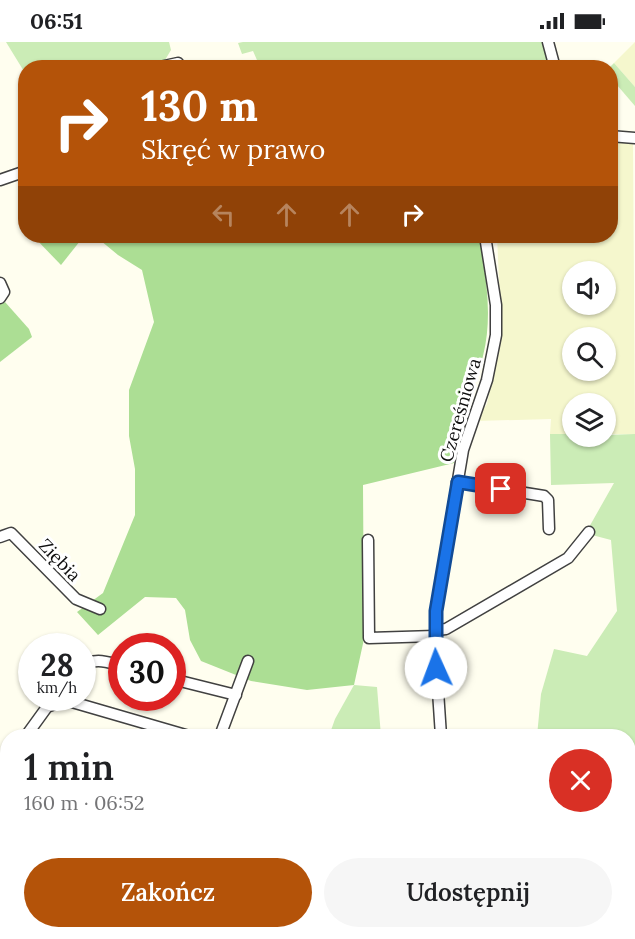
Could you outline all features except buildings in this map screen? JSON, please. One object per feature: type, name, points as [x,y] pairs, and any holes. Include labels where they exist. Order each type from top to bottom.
[{"type":"street","points":[[548,42],[553,60]]},
{"type":"street","points":[[618,137],[635,138]]},
{"type":"street","points":[[0,180],[18,174]]},
{"type":"street","name":"Czereśniowa","points":[[441,729],[435,633],[439,586],[468,427],[483,395],[494,351],[496,305],[486,243]]},
{"type":"street","points":[[0,283],[4,292],[0,298]]},
{"type":"street","points":[[458,482],[544,496],[548,500],[549,529]]},
{"type":"street","points":[[368,540],[369,638],[435,633],[446,629],[568,558],[589,532]]},
{"type":"street","name":"Ziębia","points":[[0,537],[11,533],[76,599],[100,609]]},
{"type":"street","points":[[223,729],[248,661]]},
{"type":"street","points":[[186,682],[236,695]]},
{"type":"street","points":[[96,709],[165,729]]},
{"type":"street","points":[[31,729],[45,711]]},
{"type":"green space","points":[[6,42],[169,42],[171,50],[165,60],[18,62]]},
{"type":"green space","points":[[543,42],[547,60],[257,60],[253,51],[242,54],[238,43]]},
{"type":"green space","points":[[635,42],[635,87],[618,68],[617,60]]},
{"type":"green space","points":[[618,68],[635,87],[635,106],[618,86]]},
{"type":"green space","points":[[618,141],[633,142],[635,434],[616,434],[616,393],[562,393],[562,434],[550,434],[551,419],[475,421],[487,404],[498,353],[501,324],[497,243],[618,243]]},
{"type":"green space","points":[[40,243],[78,243],[61,265]]},
{"type":"green space","points":[[103,243],[480,243],[487,296],[488,326],[483,356],[458,436],[454,463],[363,485],[364,639],[354,685],[307,690],[251,681],[201,661],[190,640],[185,610],[176,598],[145,597],[98,635],[77,612],[103,593],[135,515],[135,469],[129,436],[129,390],[154,322],[142,270]]},
{"type":"green space","points":[[5,302],[29,329],[32,337],[0,362],[0,304]]},
{"type":"green space","points":[[550,434],[562,434],[562,447],[616,447],[616,435],[635,434],[635,729],[538,729],[541,694],[554,649],[587,656],[617,611],[611,540],[592,535],[588,529],[614,483],[551,485]]},
{"type":"green space","points":[[354,685],[377,687],[380,729],[331,729]]},
{"type":"route","points":[[436,668],[436,611],[458,482],[501,489]]}]
